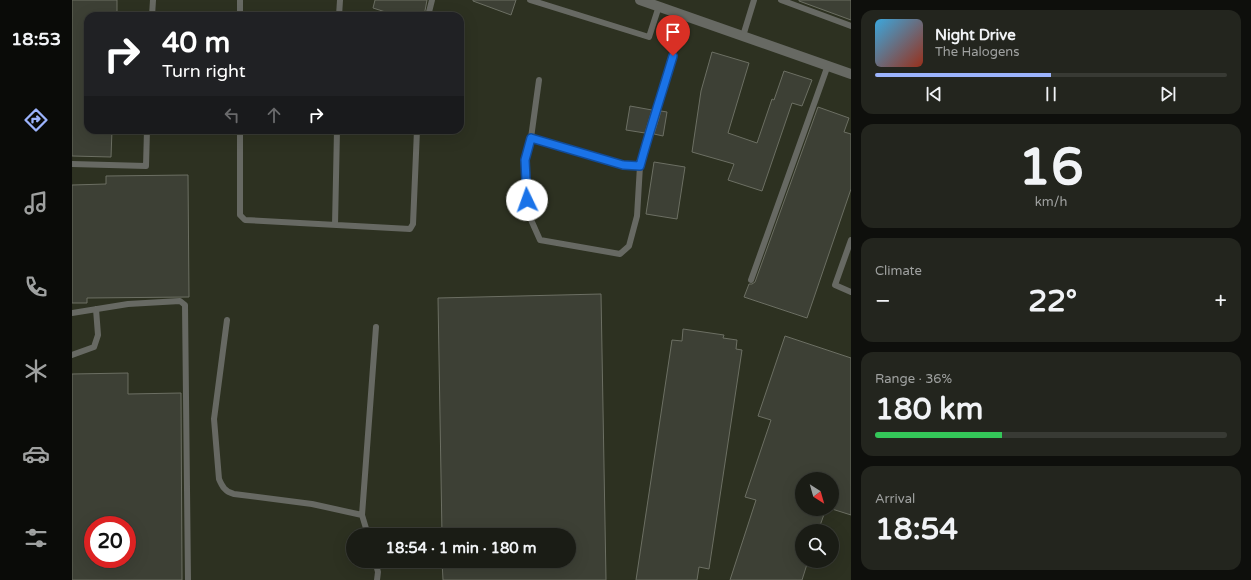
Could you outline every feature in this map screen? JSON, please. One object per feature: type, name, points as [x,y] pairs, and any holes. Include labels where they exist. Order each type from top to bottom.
[{"type":"street","points":[[640,0],[851,74]]},
{"type":"lane","points":[[152,12],[153,0]]},
{"type":"lane","points":[[240,0],[240,12]]},
{"type":"lane","points":[[339,12],[340,0]]},
{"type":"lane","points":[[429,12],[432,0]]},
{"type":"lane","points":[[530,0],[649,36],[658,6]]},
{"type":"lane","points":[[743,36],[754,0]]},
{"type":"lane","points":[[780,0],[851,26]]},
{"type":"lane","points":[[539,80],[531,138],[525,160],[528,213],[540,240],[620,254],[629,246],[637,216],[640,166],[685,16]]},
{"type":"lane","points":[[751,280],[828,65]]},
{"type":"lane","points":[[72,164],[146,166],[147,134]]},
{"type":"lane","points":[[240,134],[240,215],[245,220],[410,229],[413,224],[418,134]]},
{"type":"lane","points":[[335,225],[337,134]]},
{"type":"lane","points":[[531,138],[623,165],[640,166]]},
{"type":"lane","points":[[851,240],[835,285],[851,292]]},
{"type":"lane","points":[[72,313],[128,304],[180,302],[185,305],[188,580]]},
{"type":"lane","points":[[72,355],[94,347],[98,335],[96,309]]},
{"type":"lane","points":[[227,320],[214,419],[219,479],[222,486],[229,493],[312,504],[362,515]]},
{"type":"lane","points":[[366,528],[362,515],[376,328]]},
{"type":"lane","points":[[377,568],[377,580]]},
{"type":"shaded area","points":[[72,0],[851,0],[851,580],[72,580]]},
{"type":"building","points":[[72,0],[117,0],[117,12],[84,12],[84,134],[112,134],[111,157],[72,156]]},
{"type":"building","points":[[375,0],[427,0],[425,12],[386,12],[373,8]]},
{"type":"building","points":[[473,0],[516,0],[511,15]]},
{"type":"building","points":[[851,0],[851,20],[799,1]]},
{"type":"building","points":[[712,52],[749,63],[728,133],[757,143],[772,99],[774,100],[784,71],[812,80],[802,106],[792,103],[762,191],[728,180],[734,164],[692,152],[701,91]]},
{"type":"building","points":[[630,106],[652,110],[645,133],[626,130]]},
{"type":"building","points":[[818,107],[849,118],[844,132],[851,134],[851,189],[807,318],[744,297],[749,284],[755,282]]},
{"type":"building","points":[[661,111],[667,112],[663,136],[654,134]]},
{"type":"building","points":[[654,162],[685,167],[677,219],[646,214]]},
{"type":"building","points":[[188,175],[189,297],[87,298],[87,303],[72,303],[72,185],[106,184],[106,176]]},
{"type":"building","points":[[601,294],[606,580],[443,580],[442,568],[576,568],[576,528],[442,528],[438,298]]},
{"type":"building","points":[[683,329],[724,335],[723,338],[737,340],[736,349],[742,350],[709,569],[699,567],[697,580],[636,580],[672,340],[682,341]]},
{"type":"building","points":[[785,336],[851,358],[851,515],[839,511],[839,472],[795,472],[795,516],[823,516],[821,524],[795,524],[795,568],[806,568],[802,580],[730,580],[756,500],[745,497],[771,420],[758,416]]},
{"type":"building","points":[[128,373],[128,394],[181,393],[182,580],[72,580],[72,374]]},
{"type":"route","points":[[527,200],[525,160],[531,138],[623,165],[640,166],[647,137],[662,96],[673,56]]}]
